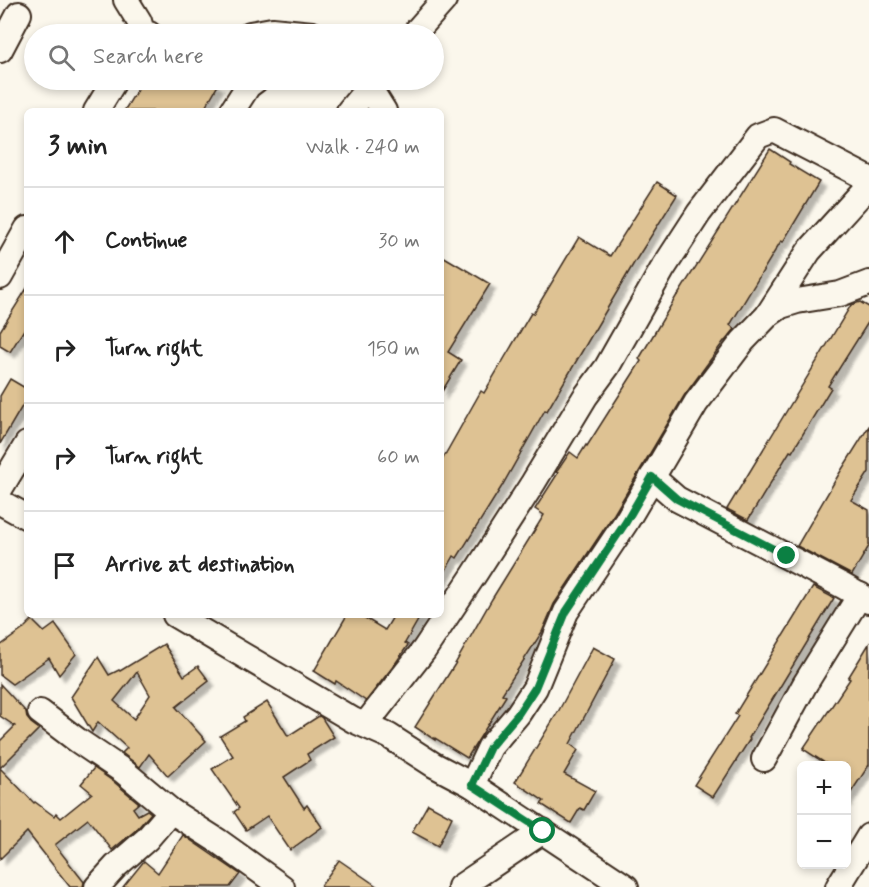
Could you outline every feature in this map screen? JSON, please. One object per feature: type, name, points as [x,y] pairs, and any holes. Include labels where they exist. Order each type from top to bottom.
[{"type":"street","points":[[126,0],[140,24]]},
{"type":"street","points":[[423,24],[444,0]]},
{"type":"street","points":[[0,50],[17,10]]},
{"type":"street","points":[[98,108],[109,90]]},
{"type":"street","points":[[234,108],[245,90]]},
{"type":"street","points":[[351,108],[366,90]]},
{"type":"street","points":[[375,90],[383,108]]},
{"type":"street","points":[[365,725],[424,650],[533,483],[585,397],[607,367],[662,270],[699,213],[758,136],[774,130],[869,179]]},
{"type":"street","points":[[768,315],[809,251],[869,185]]},
{"type":"street","points":[[0,277],[24,234]]},
{"type":"street","points":[[472,785],[490,747],[518,714],[535,688],[566,612],[626,522],[696,403],[743,340],[768,315],[781,306],[840,294],[869,283]]},
{"type":"street","points":[[0,489],[24,449]]},
{"type":"street","points":[[652,477],[677,499],[864,598],[806,684],[764,759]]},
{"type":"street","points":[[0,502],[24,516]]},
{"type":"street","points":[[181,618],[353,720],[389,736],[434,765],[472,785],[626,887]]},
{"type":"street","points":[[40,711],[77,740],[123,771],[171,811],[282,887]]},
{"type":"street","points":[[97,887],[116,866],[147,839],[171,811]]},
{"type":"street","points":[[460,887],[543,831]]},
{"type":"street","points":[[838,887],[869,836]]},
{"type":"building","points":[[137,90],[215,90],[205,108],[126,108]]},
{"type":"building","points":[[770,149],[790,162],[789,164],[819,182],[730,325],[735,329],[684,396],[614,514],[554,604],[542,632],[502,694],[506,696],[467,758],[415,727],[544,515],[535,509],[558,473],[556,472],[570,452],[578,458],[587,446],[641,361],[639,359],[677,295]]},
{"type":"building","points":[[657,182],[677,195],[547,411],[545,410],[502,486],[457,558],[454,556],[444,574],[444,457],[481,391],[484,393],[579,237],[610,256]]},
{"type":"building","points":[[444,257],[490,284],[448,352],[461,360],[444,388]]},
{"type":"building","points":[[24,293],[24,330],[10,352],[0,346],[0,331]]},
{"type":"building","points":[[860,302],[869,307],[869,321],[828,386],[831,388],[792,452],[790,451],[748,520],[727,509],[851,305]]},
{"type":"building","points":[[10,379],[24,387],[24,403],[0,444],[0,396]]},
{"type":"building","points":[[869,426],[869,472],[851,500],[869,510],[869,546],[852,575],[797,546]]},
{"type":"building","points":[[813,587],[834,598],[713,797],[694,785],[738,716],[735,714]]},
{"type":"building","points":[[345,618],[365,618],[385,630],[392,618],[419,618],[405,643],[408,645],[366,701],[336,681],[335,684],[314,671]]},
{"type":"building","points":[[32,620],[44,632],[55,624],[76,654],[59,675],[49,658],[12,684],[0,675],[0,646]]},
{"type":"building","points":[[164,644],[184,676],[198,666],[209,681],[176,707],[206,741],[168,776],[149,754],[140,767],[122,753],[127,748],[98,722],[92,732],[71,697],[98,657],[109,675],[120,671]],"holes":[[[137,672],[150,695],[134,719],[114,701]]]},
{"type":"building","points":[[869,644],[869,765],[851,792],[851,761],[822,761],[803,749],[850,679],[848,678]]},
{"type":"building","points":[[593,647],[615,659],[570,744],[578,750],[564,774],[595,791],[584,810],[580,808],[571,823],[541,804],[544,801],[515,782],[558,712]]},
{"type":"building","points":[[0,684],[26,712],[31,723],[39,729],[0,768],[0,741],[15,726],[0,716]]},
{"type":"building","points":[[267,702],[288,736],[319,716],[334,737],[307,754],[310,760],[284,777],[304,808],[307,805],[322,827],[290,850],[267,816],[246,830],[234,812],[239,808],[212,769],[233,756],[220,736],[245,721],[243,717]]},
{"type":"building","points":[[0,768],[34,803],[54,816],[56,813],[61,818],[92,793],[81,784],[94,768],[139,803],[133,808],[138,815],[147,810],[151,813],[137,829],[112,850],[88,819],[55,845],[84,882],[83,887],[70,887],[27,832],[0,859]]},
{"type":"building","points":[[428,804],[452,817],[438,846],[412,832]]},
{"type":"building","points":[[183,835],[240,874],[230,887],[123,887],[144,861],[158,873]]},
{"type":"building","points":[[339,860],[378,887],[320,887]]},
{"type":"route","points":[[543,831],[472,785],[490,747],[518,714],[535,688],[566,612],[626,522],[652,477],[677,499],[787,556]]}]
